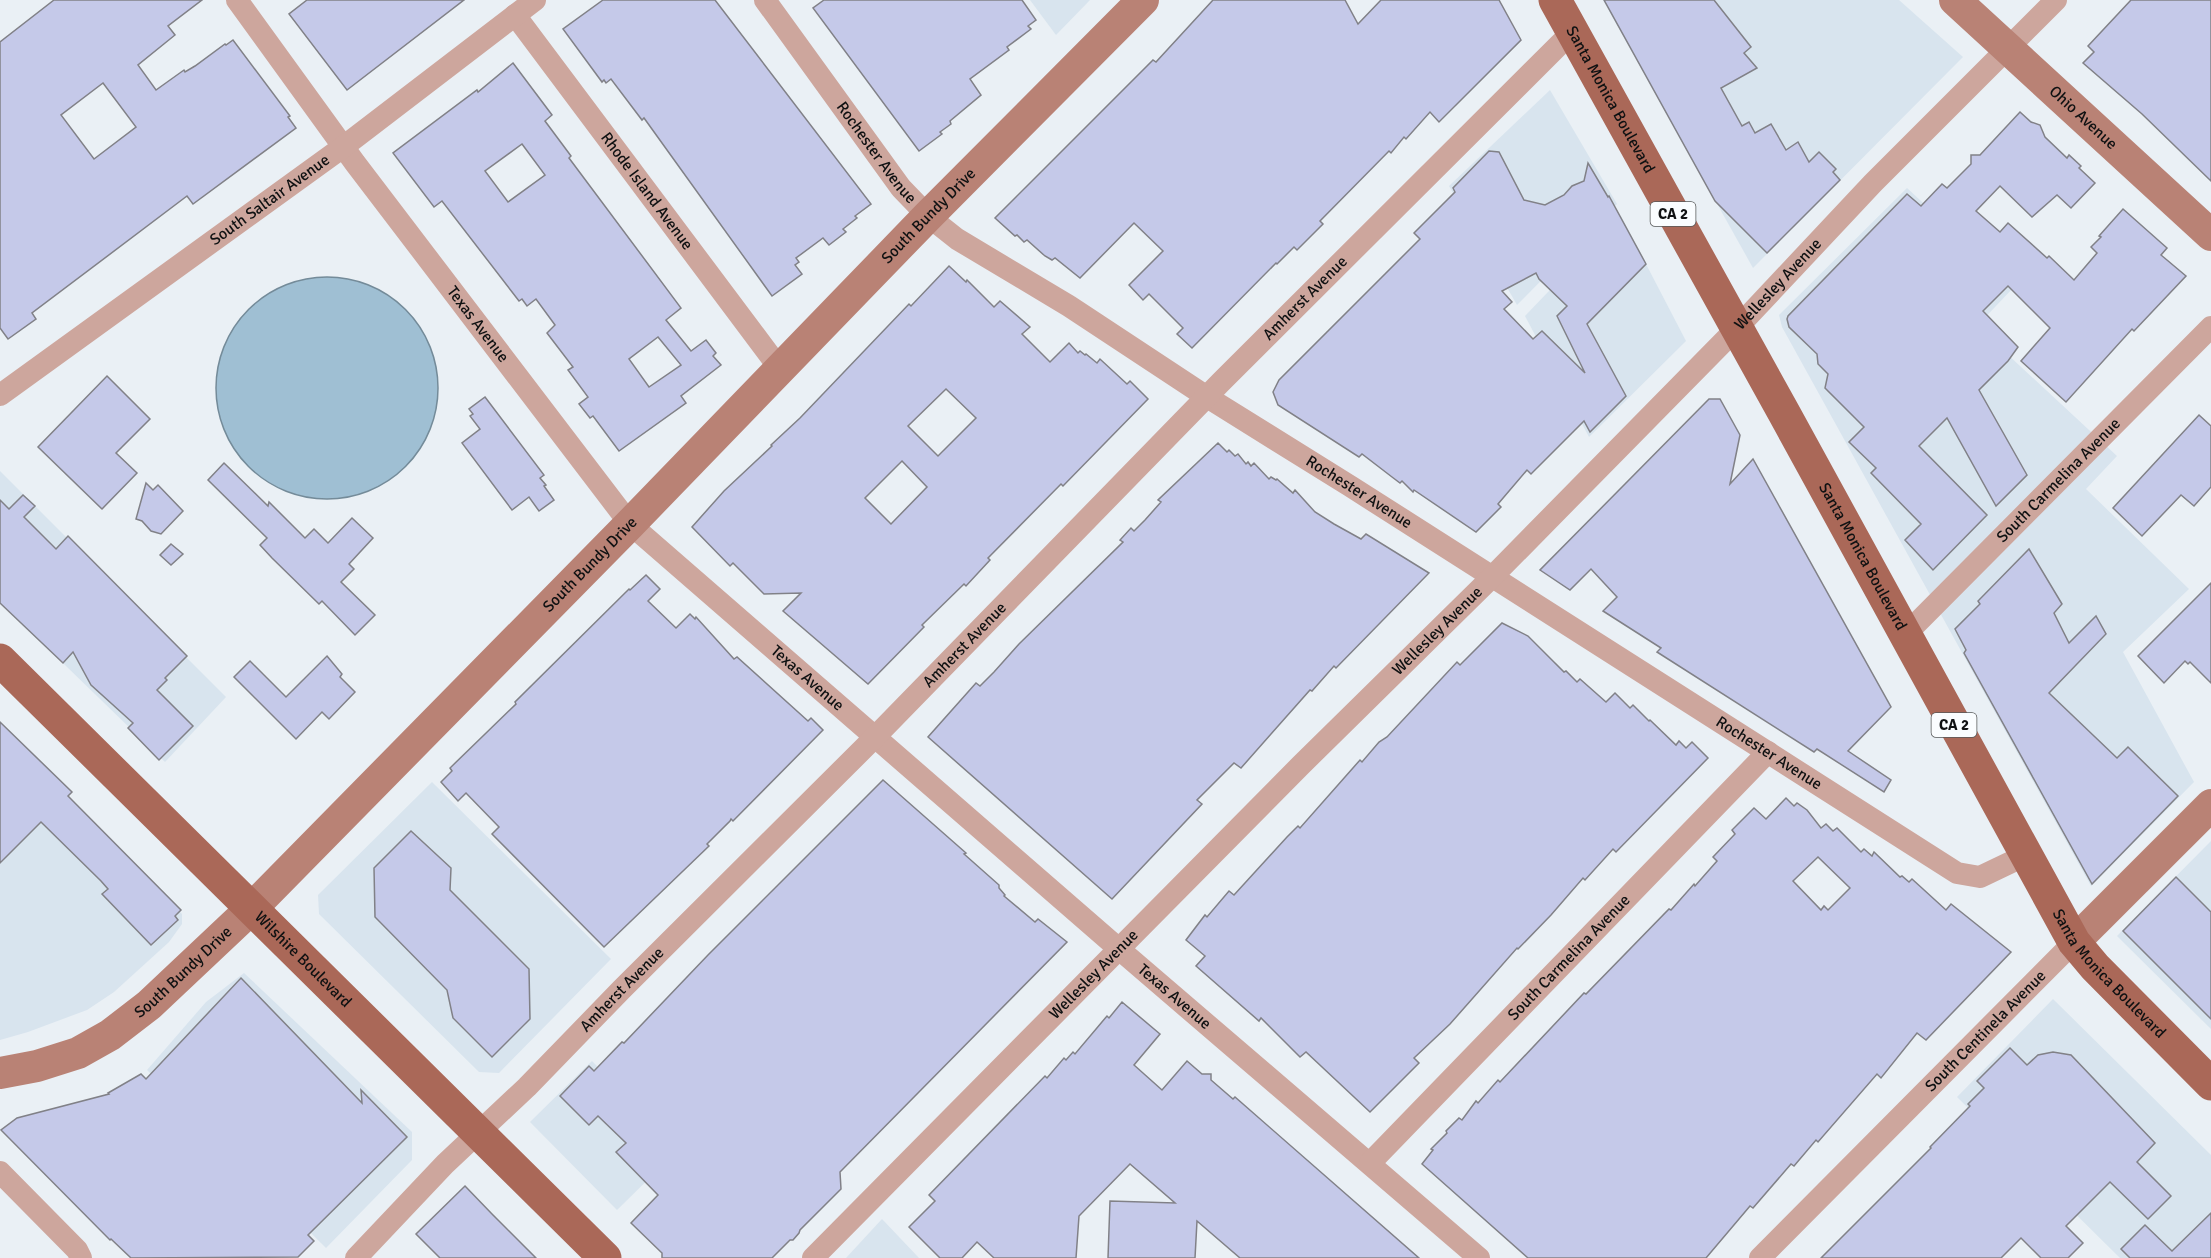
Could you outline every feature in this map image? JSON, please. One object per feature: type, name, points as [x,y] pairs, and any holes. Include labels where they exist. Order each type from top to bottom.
[{"type":"main road","name":"South Bundy Drive","points":[[0,1073],[37,1066],[78,1053],[110,1035],[149,1005],[252,909],[928,216],[1143,0]]},
{"type":"main road","name":"Santa Monica Boulevard","points":[[1555,0],[2074,942],[2094,967],[2211,1084]]},
{"type":"main road","name":"Ohio Avenue","points":[[1955,0],[2211,236]]},
{"type":"main road","name":"Wilshire Boulevard","points":[[0,660],[605,1258]]},
{"type":"main road","name":"South Centinela Avenue","points":[[2074,942],[2211,805]]},
{"type":"street","name":"Texas Avenue","points":[[237,0],[343,147],[630,524],[1479,1258]]},
{"type":"street","name":"South Saltair Avenue","points":[[0,395],[343,147],[535,0]]},
{"type":"street","name":"Rochester Avenue","points":[[765,0],[901,188],[928,216],[957,239],[1069,306],[1207,397],[1957,873],[1980,877],[2026,855]]},
{"type":"street","name":"Wellesley Avenue","points":[[813,1258],[1491,578],[1736,329],[1874,183],[2056,0]]},
{"type":"street","name":"Rhode Island Avenue","points":[[515,15],[780,369]]},
{"type":"street","name":"Amherst Avenue","points":[[356,1258],[478,1132],[527,1087],[875,737],[1207,397],[1572,33]]},
{"type":"street","name":"South Carmelina Avenue","points":[[1905,636],[2211,327]]},
{"type":"street","name":"South Carmelina Avenue","points":[[1370,1163],[1768,752]]},
{"type":"street","name":"South Centinela Avenue","points":[[1760,1258],[2074,942]]},
{"type":"street","points":[[0,1172],[77,1250],[81,1258]]},
{"type":"shaded area","points":[[1030,0],[1090,0],[1056,35]]},
{"type":"shaded area","points":[[1603,0],[1899,0],[1963,57],[1753,268]]},
{"type":"shaded area","points":[[1550,90],[1617,204],[1517,305],[1449,186]]},
{"type":"shaded area","points":[[1907,188],[2014,287],[1977,326],[2117,456],[2086,489],[2189,589],[2123,652],[2194,782],[2091,886],[1782,327],[1779,315]]},
{"type":"shaded area","points":[[1621,216],[1686,341],[1589,437],[1525,316]]},
{"type":"shaded area","points":[[0,471],[226,697],[165,762],[0,602]]},
{"type":"shaded area","points":[[0,732],[182,914],[182,924],[169,942],[114,992],[87,1010],[0,1040]]},
{"type":"shaded area","points":[[432,782],[611,959],[499,1073],[479,1072],[319,914],[318,895]]},
{"type":"shaded area","points":[[2211,841],[2211,1029],[2117,936]]},
{"type":"shaded area","points":[[244,973],[412,1132],[412,1160],[326,1248],[147,1070],[206,1002]]},
{"type":"shaded area","points":[[2053,999],[2211,1155],[2211,1258],[2120,1258],[1957,1097]]},
{"type":"shaded area","points":[[592,1061],[678,1150],[617,1210],[530,1122]]},
{"type":"shaded area","points":[[882,1219],[919,1258],[846,1258]]},
{"type":"water","points":[[316,277],[338,277],[370,285],[389,295],[406,309],[420,326],[430,345],[436,366],[438,388],[436,410],[430,431],[420,450],[406,467],[389,481],[370,491],[338,499],[316,499],[284,491],[265,481],[241,459],[224,431],[216,399],[216,377],[224,345],[234,326],[256,302],[284,285]]},
{"type":"building","points":[[54,0],[202,0],[168,26],[175,35],[138,65],[156,90],[233,40],[290,116],[288,117],[296,128],[193,204],[187,196],[32,313],[36,319],[8,339],[0,328],[0,42]],"holes":[[[103,83],[136,127],[94,159],[61,115]]]},
{"type":"building","points":[[307,0],[464,0],[347,90],[289,14]]},
{"type":"building","points":[[603,0],[715,0],[871,204],[855,216],[857,218],[843,229],[846,232],[829,245],[823,238],[796,258],[799,262],[795,265],[802,274],[772,296],[644,118],[642,120],[611,79],[606,83],[604,80],[602,82],[563,29]]},
{"type":"building","points":[[824,0],[1022,0],[1036,20],[1028,26],[1031,29],[1007,47],[1009,50],[970,79],[981,95],[950,121],[951,124],[940,132],[942,134],[919,151],[813,8]]},
{"type":"building","points":[[1213,0],[1345,0],[1358,24],[1381,0],[1499,0],[1521,40],[1439,122],[1430,112],[1406,139],[1404,137],[1391,153],[1389,151],[1320,221],[1323,224],[1297,250],[1294,247],[1276,263],[1192,348],[1177,334],[1183,328],[1149,294],[1143,300],[1129,285],[1163,251],[1134,223],[1080,278],[1055,258],[1052,260],[1027,240],[1024,242],[1017,235],[1015,236],[995,218],[1153,60],[1156,62]]},
{"type":"building","points":[[1604,0],[1714,0],[1751,47],[1744,53],[1757,68],[1721,88],[1742,126],[1749,122],[1755,133],[1771,124],[1786,150],[1798,142],[1809,162],[1819,152],[1836,169],[1833,172],[1840,180],[1767,253],[1715,201]]},
{"type":"building","points":[[2131,0],[2211,0],[2211,181],[2142,114],[2083,63],[2094,52],[2088,46]]},
{"type":"building","points":[[513,63],[552,115],[545,121],[571,156],[569,158],[681,308],[666,320],[691,351],[706,340],[716,353],[713,356],[721,365],[681,396],[686,403],[619,451],[593,416],[590,418],[579,404],[588,397],[568,370],[573,367],[547,333],[555,325],[536,299],[527,306],[522,299],[519,301],[442,201],[434,207],[393,153],[477,90],[478,92]],"holes":[[[522,144],[545,175],[508,202],[485,171]],[[658,337],[681,365],[649,387],[629,359]]]},
{"type":"building","points":[[2020,112],[2031,122],[2040,125],[2045,137],[2067,158],[2069,155],[2081,166],[2079,168],[2095,183],[2071,208],[2057,195],[2032,217],[2000,186],[1976,211],[2000,232],[2008,223],[2047,258],[2049,256],[2074,280],[2097,253],[2091,247],[2123,209],[2167,248],[2161,255],[2186,276],[2134,331],[2132,329],[2066,402],[2021,361],[2050,328],[2008,286],[1983,311],[2018,347],[2008,361],[1979,390],[2027,475],[1996,506],[1947,418],[1919,446],[1987,515],[1933,570],[1905,540],[1921,524],[1871,473],[1876,468],[1849,442],[1864,427],[1825,388],[1828,374],[1818,364],[1817,354],[1789,327],[1787,319],[1907,194],[1921,206],[1942,184],[1947,188],[1971,164],[1971,155],[1980,155]]},
{"type":"building","points":[[1489,151],[1499,152],[1524,200],[1545,205],[1564,195],[1572,186],[1584,181],[1588,163],[1646,264],[1587,324],[1626,396],[1590,432],[1584,421],[1531,474],[1527,470],[1498,504],[1501,507],[1476,532],[1414,490],[1413,492],[1402,481],[1400,483],[1362,454],[1359,457],[1278,405],[1273,392],[1279,380],[1420,239],[1414,233],[1455,192],[1453,188]],"holes":[[[1536,273],[1539,279],[1567,306],[1557,316],[1585,373],[1542,331],[1533,339],[1504,309],[1512,302],[1502,291]]]},
{"type":"building","points":[[949,266],[994,307],[1000,301],[1030,327],[1022,334],[1050,362],[1069,343],[1078,353],[1080,351],[1086,354],[1097,363],[1100,359],[1127,384],[1130,381],[1148,399],[988,558],[990,560],[966,586],[964,584],[922,625],[924,627],[868,684],[783,611],[801,593],[764,594],[733,563],[730,566],[692,527],[724,491],[800,418],[909,304],[911,306]],"holes":[[[946,389],[976,418],[938,456],[908,426]],[[902,461],[927,487],[891,524],[865,498]]]},
{"type":"building","points":[[107,376],[150,419],[116,453],[137,473],[102,509],[38,447]]},
{"type":"building","points":[[485,397],[544,475],[540,478],[554,500],[539,511],[529,497],[512,510],[462,443],[480,429],[470,416],[473,414],[469,409]]},
{"type":"building","points":[[1709,399],[1720,399],[1740,435],[1730,484],[1753,459],[1891,707],[1848,751],[1891,780],[1884,792],[1817,749],[1814,752],[1657,652],[1661,648],[1603,611],[1617,597],[1591,569],[1570,590],[1540,570]]},
{"type":"building","points":[[2199,415],[2211,426],[2211,487],[2194,506],[2181,495],[2142,536],[2113,508]]},
{"type":"building","points":[[1218,443],[1227,452],[1229,450],[1235,456],[1238,454],[1246,464],[1248,462],[1251,466],[1254,463],[1269,479],[1271,477],[1277,479],[1293,493],[1295,490],[1315,512],[1334,524],[1361,539],[1366,534],[1429,573],[1336,668],[1334,666],[1312,691],[1310,690],[1241,768],[1234,763],[1197,800],[1202,804],[1112,899],[928,737],[976,683],[980,686],[1019,644],[1123,542],[1120,540],[1131,528],[1134,531],[1145,520],[1161,502],[1158,500]]},
{"type":"building","points":[[224,463],[268,506],[269,502],[305,538],[314,529],[328,543],[352,518],[373,538],[349,564],[354,569],[341,582],[375,615],[355,635],[322,601],[319,604],[272,558],[260,545],[267,538],[208,480]]},
{"type":"building","points":[[146,483],[153,490],[158,485],[183,511],[161,534],[151,531],[142,521],[136,519]]},
{"type":"building","points":[[23,495],[35,506],[24,517],[56,549],[68,536],[187,656],[165,678],[167,680],[157,690],[193,726],[159,760],[128,728],[133,723],[91,685],[73,652],[63,663],[0,603],[0,500],[9,509]]},
{"type":"building","points":[[171,544],[183,554],[171,565],[160,555]]},
{"type":"building","points":[[2029,549],[2062,604],[2054,613],[2069,643],[2096,616],[2106,634],[2049,693],[2117,758],[2128,747],[2178,796],[2092,884],[1964,653],[1966,650],[1955,629],[1980,604],[1978,601]]},
{"type":"building","points":[[646,575],[660,589],[648,601],[676,628],[690,614],[695,619],[696,617],[734,659],[737,657],[808,721],[811,718],[823,730],[733,821],[731,819],[707,844],[709,846],[604,947],[492,834],[499,827],[466,793],[458,801],[441,782],[452,771],[450,768],[516,704],[515,702]]},
{"type":"building","points":[[2211,583],[2211,683],[2190,662],[2188,664],[2185,661],[2164,683],[2138,656]]},
{"type":"building","points":[[1502,623],[1528,636],[1564,672],[1566,671],[1577,682],[1580,679],[1606,702],[1615,693],[1630,708],[1633,705],[1676,745],[1679,741],[1686,748],[1692,742],[1708,758],[1616,852],[1613,849],[1585,880],[1583,878],[1450,1024],[1414,1058],[1419,1063],[1370,1112],[1306,1052],[1300,1057],[1261,1018],[1259,1021],[1196,966],[1205,956],[1186,940],[1205,915],[1207,917],[1229,891],[1234,895],[1287,837],[1298,826],[1300,828],[1360,760],[1362,762],[1379,742],[1387,737],[1457,662],[1460,665]]},
{"type":"building","points":[[327,656],[342,674],[340,677],[355,692],[329,719],[322,712],[296,739],[234,677],[250,661],[286,697]]},
{"type":"building","points":[[0,722],[72,792],[68,796],[181,910],[175,916],[178,920],[151,945],[102,894],[108,889],[101,881],[41,822],[0,863]]},
{"type":"building","points":[[883,780],[966,853],[964,854],[999,885],[1004,896],[1035,922],[1038,919],[1067,942],[840,1172],[841,1189],[793,1240],[790,1240],[772,1258],[662,1258],[662,1253],[631,1223],[658,1195],[616,1152],[626,1143],[598,1116],[589,1125],[560,1096],[589,1066],[594,1071],[622,1042],[624,1043],[708,955]]},
{"type":"building","points":[[1786,798],[1794,806],[1797,803],[1807,810],[1821,828],[1826,824],[1833,831],[1837,828],[1861,852],[1864,849],[1872,856],[1874,852],[1900,877],[1902,876],[1909,882],[1912,879],[1946,910],[1951,904],[2011,952],[1926,1040],[1917,1033],[1881,1078],[1877,1074],[1818,1142],[1816,1140],[1794,1166],[1791,1164],[1753,1208],[1750,1206],[1706,1258],[1528,1258],[1422,1164],[1433,1150],[1431,1149],[1447,1133],[1446,1131],[1459,1118],[1462,1120],[1476,1101],[1478,1103],[1498,1080],[1500,1082],[1584,993],[1586,994],[1669,909],[1671,910],[1694,884],[1695,886],[1717,861],[1713,857],[1735,834],[1732,830],[1754,808],[1766,819]],"holes":[[[1818,857],[1850,888],[1828,910],[1824,906],[1821,910],[1793,881]]]},
{"type":"building","points":[[411,831],[451,868],[450,890],[529,969],[530,1019],[492,1057],[453,1018],[447,990],[375,917],[374,868]]},
{"type":"building","points":[[2176,877],[2211,912],[2211,1019],[2123,931]]},
{"type":"building","points":[[241,978],[362,1103],[361,1090],[407,1137],[308,1235],[314,1241],[298,1257],[131,1258],[110,1240],[1,1130],[17,1118],[109,1094],[141,1074],[146,1079]]},
{"type":"building","points":[[1122,1002],[1160,1034],[1134,1065],[1162,1090],[1187,1061],[1202,1074],[1211,1074],[1211,1080],[1233,1099],[1235,1097],[1419,1258],[1240,1258],[1197,1221],[1195,1258],[1108,1258],[1110,1201],[1175,1203],[1130,1164],[1079,1216],[1076,1258],[994,1258],[977,1242],[962,1258],[940,1258],[909,1227],[935,1201],[929,1195],[1045,1076],[1047,1078],[1064,1058],[1066,1060],[1073,1052],[1075,1054]]},
{"type":"building","points":[[2010,1048],[2027,1065],[2038,1055],[2053,1052],[2071,1055],[2155,1143],[2137,1162],[2171,1196],[2148,1219],[2110,1182],[2066,1226],[2083,1243],[2068,1258],[2041,1258],[2021,1238],[2001,1258],[1821,1258],[1970,1106],[1968,1104],[1984,1088],[1977,1081]]},
{"type":"building","points":[[465,1186],[536,1258],[440,1258],[416,1234]]},
{"type":"building","points":[[2211,1213],[2211,1258],[2130,1258],[2121,1249],[2145,1225],[2172,1251]]}]
